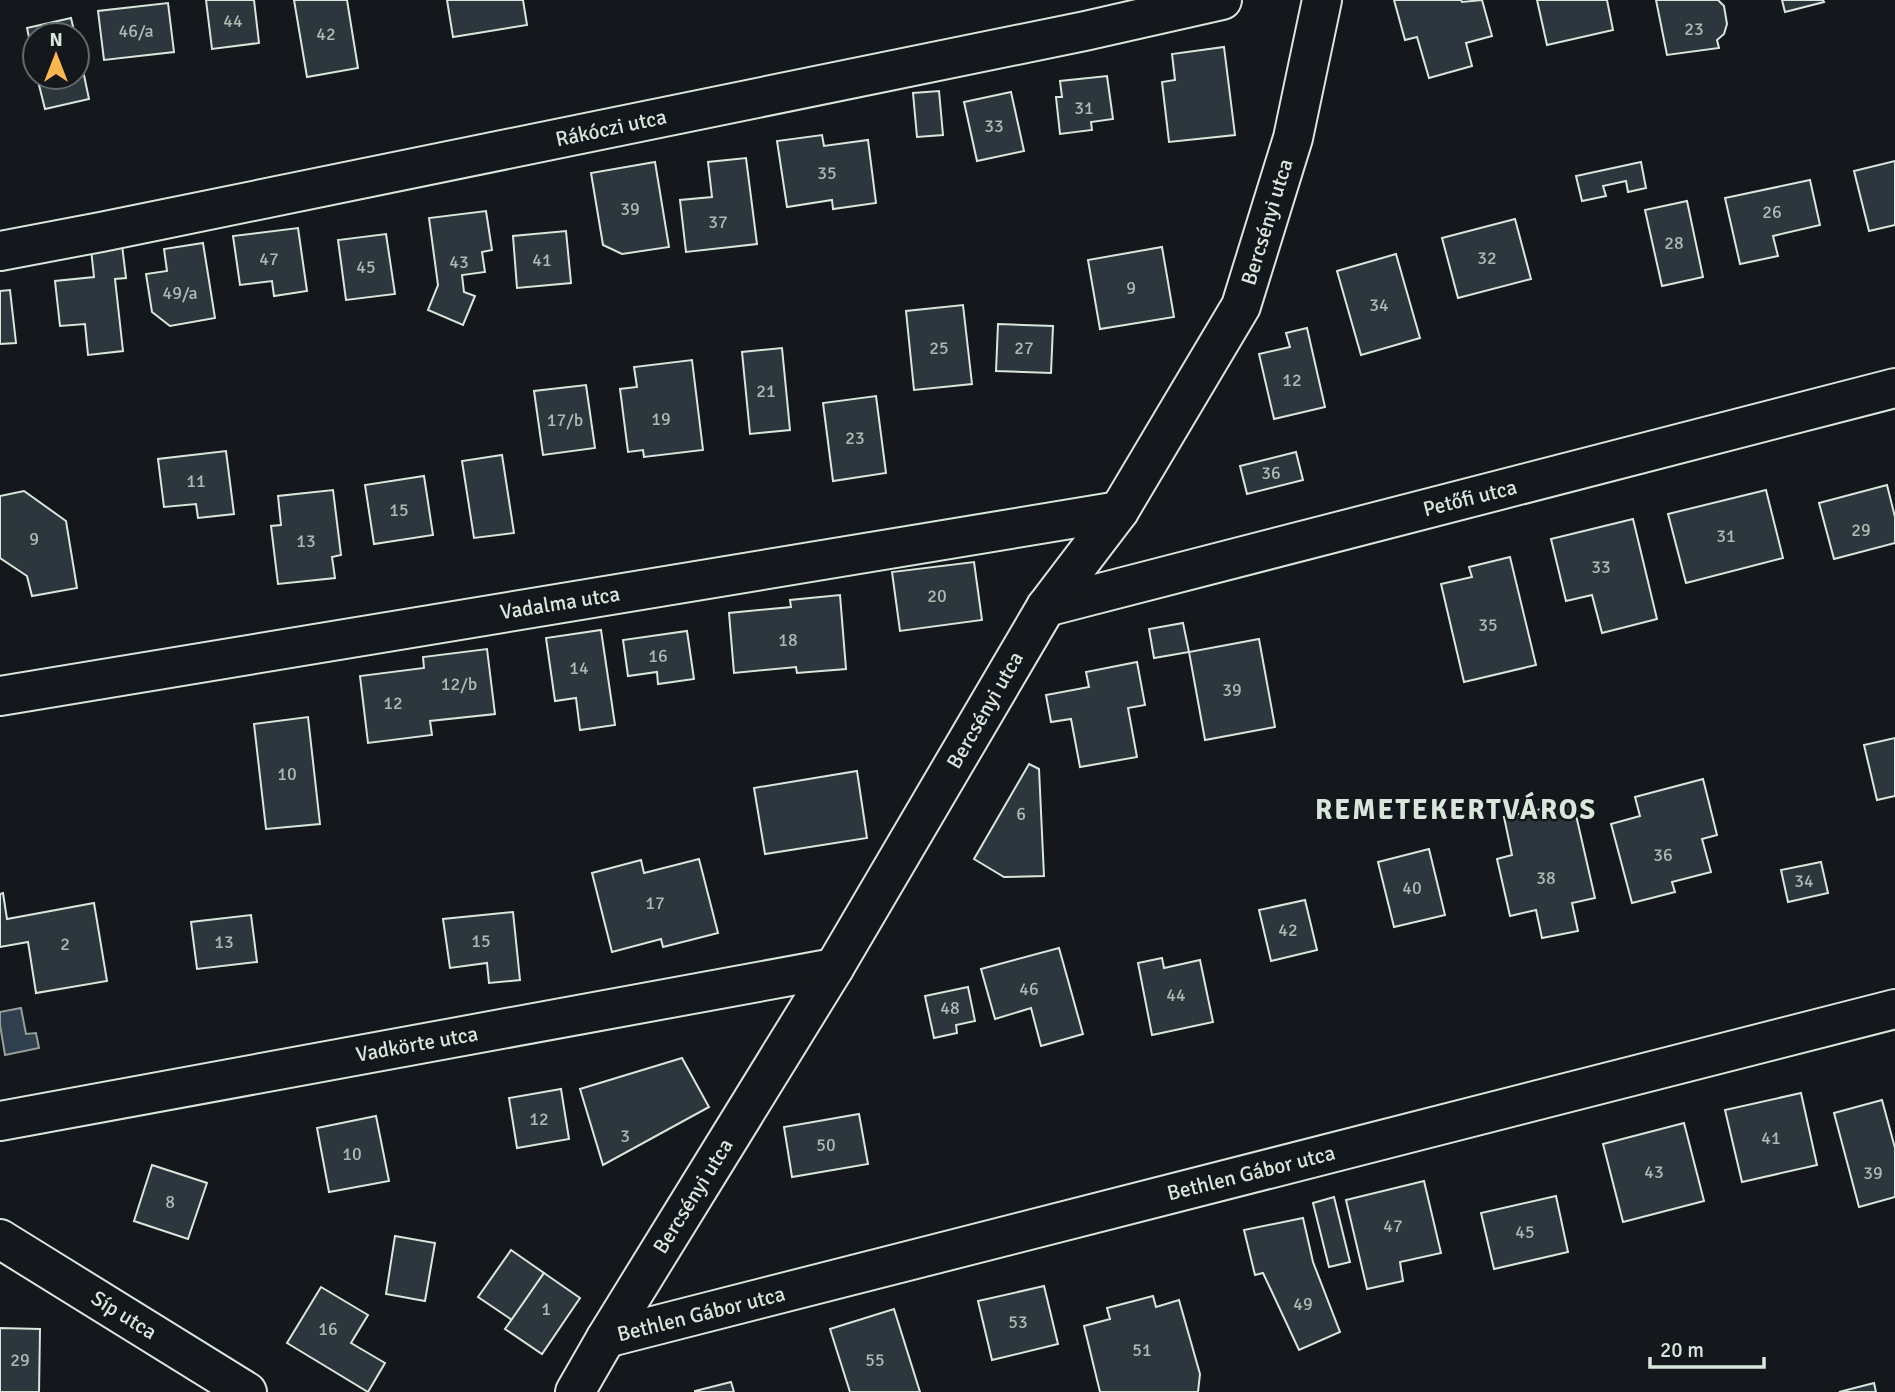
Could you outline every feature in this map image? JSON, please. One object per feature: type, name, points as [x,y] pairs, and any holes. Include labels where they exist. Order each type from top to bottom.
[{"type":"street","name":"Rákóczi utca","points":[[0,251],[1085,31],[1222,0]]},
{"type":"street","name":"Bercsényi utca","points":[[575,1392],[834,968],[1046,607],[1119,511],[1241,306],[1293,138],[1322,0]]},
{"type":"street","name":"Petőfi utca","points":[[1046,607],[1895,388]]},
{"type":"street","name":"Vadalma utca","points":[[0,696],[1119,511]]},
{"type":"street","name":"Vadkörte utca","points":[[0,1121],[834,968]]},
{"type":"street","name":"Bethlen Gábor utca","points":[[606,1338],[1895,1009]]},
{"type":"street","name":"Síp utca","points":[[0,1239],[247,1392]]},
{"type":"water","points":[[21,1008],[26,1034],[36,1033],[39,1048],[5,1055],[0,1012]]},
{"type":"building","points":[[206,0],[254,0],[259,43],[212,49]]},
{"type":"building","points":[[294,0],[347,0],[358,68],[307,77]]},
{"type":"building","points":[[447,0],[523,0],[527,25],[453,37]]},
{"type":"building","points":[[1394,0],[1482,0],[1492,36],[1466,43],[1472,66],[1429,78],[1417,37],[1405,40]]},
{"type":"building","points":[[1537,0],[1607,0],[1613,30],[1547,45]]},
{"type":"building","points":[[1656,0],[1718,0],[1724,6],[1727,24],[1724,34],[1717,40],[1719,48],[1667,55]]},
{"type":"building","points":[[1782,0],[1823,0],[1824,2],[1785,12]]},
{"type":"building","points":[[168,3],[174,52],[104,60],[98,11]]},
{"type":"building","points":[[1224,47],[1235,135],[1169,142],[1162,82],[1175,80],[1172,54]]},
{"type":"building","points":[[1107,76],[1113,119],[1091,122],[1092,130],[1060,134],[1056,97],[1062,97],[1060,81]]},
{"type":"building","points":[[40,91],[87,91],[89,99],[45,109]]},
{"type":"building","points":[[939,91],[943,135],[917,137],[913,93]]},
{"type":"building","points":[[1011,92],[1024,151],[977,161],[964,102]]},
{"type":"building","points":[[822,135],[824,146],[868,140],[876,203],[833,209],[832,200],[787,207],[777,141]]},
{"type":"building","points":[[746,158],[757,244],[686,252],[680,200],[712,197],[708,162]]},
{"type":"building","points":[[1895,161],[1895,225],[1869,231],[1854,171]]},
{"type":"building","points":[[655,162],[669,247],[622,254],[603,245],[591,173]]},
{"type":"building","points":[[1641,162],[1646,188],[1628,192],[1626,181],[1603,186],[1606,196],[1582,201],[1576,176]]},
{"type":"building","points":[[1810,180],[1820,225],[1773,236],[1778,256],[1740,264],[1725,198]]},
{"type":"building","points":[[1687,201],[1703,277],[1662,286],[1645,210]]},
{"type":"building","points":[[486,211],[492,250],[482,252],[485,272],[462,275],[464,292],[475,296],[463,325],[428,310],[438,285],[429,218]]},
{"type":"building","points":[[1515,219],[1531,279],[1458,298],[1442,238]]},
{"type":"building","points":[[298,228],[307,291],[274,296],[272,281],[240,285],[233,236]]},
{"type":"building","points":[[566,231],[571,283],[517,288],[513,236]]},
{"type":"building","points":[[386,234],[395,294],[346,300],[338,240]]},
{"type":"building","points":[[203,243],[215,318],[170,326],[152,312],[146,274],[167,271],[164,249]]},
{"type":"building","points":[[122,245],[126,278],[115,279],[123,351],[88,355],[85,324],[60,326],[55,281],[94,277],[91,249]]},
{"type":"building","points":[[1162,247],[1174,317],[1100,329],[1088,260]]},
{"type":"building","points":[[1396,254],[1420,338],[1361,355],[1337,271]]},
{"type":"building","points":[[10,290],[16,343],[0,344],[0,291]]},
{"type":"building","points":[[963,305],[972,384],[914,390],[906,311]]},
{"type":"building","points":[[998,324],[1053,326],[1051,373],[996,371]]},
{"type":"building","points":[[1307,328],[1325,407],[1274,419],[1259,354],[1290,347],[1286,333]]},
{"type":"building","points":[[782,348],[790,430],[750,434],[742,352]]},
{"type":"building","points":[[692,360],[703,450],[644,457],[643,450],[628,452],[620,389],[637,387],[634,367]]},
{"type":"building","points":[[586,385],[595,448],[543,455],[534,391]]},
{"type":"building","points":[[876,396],[886,473],[833,481],[823,403]]},
{"type":"building","points":[[226,451],[234,514],[198,518],[196,504],[164,507],[158,459]]},
{"type":"building","points":[[1296,452],[1303,480],[1247,494],[1240,466]]},
{"type":"building","points":[[502,455],[514,533],[474,538],[462,461]]},
{"type":"building","points":[[424,476],[433,535],[374,544],[365,485]]},
{"type":"building","points":[[1887,485],[1895,517],[1895,543],[1834,559],[1819,503]]},
{"type":"building","points":[[333,490],[341,555],[332,557],[335,578],[278,584],[271,526],[281,525],[278,496]]},
{"type":"building","points":[[1766,490],[1783,558],[1686,583],[1668,514]]},
{"type":"building","points":[[24,491],[66,521],[77,588],[32,596],[27,576],[0,558],[0,496]]},
{"type":"building","points":[[1633,519],[1657,619],[1602,633],[1592,595],[1566,601],[1551,539]]},
{"type":"building","points":[[1510,557],[1536,665],[1464,682],[1441,584],[1472,577],[1469,567]]},
{"type":"building","points":[[974,562],[982,620],[900,631],[892,572]]},
{"type":"building","points":[[840,595],[846,669],[797,673],[796,667],[734,673],[729,613],[791,607],[790,600]]},
{"type":"building","points":[[1183,623],[1189,652],[1154,658],[1149,629]]},
{"type":"building","points":[[601,630],[615,725],[580,730],[576,698],[555,701],[546,638]]},
{"type":"building","points":[[687,631],[694,679],[658,684],[657,672],[628,676],[623,640]]},
{"type":"building","points":[[1259,639],[1275,727],[1205,740],[1189,652]]},
{"type":"building","points":[[487,649],[495,714],[430,721],[432,735],[368,743],[360,676],[424,668],[423,657]]},
{"type":"building","points":[[1137,662],[1145,705],[1128,708],[1137,757],[1080,767],[1071,719],[1051,722],[1046,695],[1089,687],[1086,672]]},
{"type":"building","points":[[308,717],[320,824],[266,829],[254,724]]},
{"type":"building","points":[[1895,738],[1895,796],[1877,800],[1864,745]]},
{"type":"building","points":[[1029,764],[1039,769],[1044,876],[1004,877],[974,859]]},
{"type":"building","points":[[857,771],[867,838],[765,854],[754,788]]},
{"type":"building","points":[[1703,779],[1717,835],[1702,839],[1711,872],[1672,882],[1675,892],[1632,903],[1611,824],[1640,816],[1635,797]]},
{"type":"building","points":[[1573,802],[1595,898],[1572,903],[1578,931],[1542,938],[1536,910],[1510,916],[1497,859],[1512,855],[1504,817]]},
{"type":"building","points":[[1429,849],[1445,915],[1394,927],[1378,862]]},
{"type":"building","points":[[699,859],[718,933],[663,947],[661,939],[612,952],[592,873],[641,860],[644,873]]},
{"type":"building","points":[[1821,862],[1828,893],[1788,902],[1781,870]]},
{"type":"building","points":[[3,893],[7,919],[94,903],[107,981],[36,993],[28,942],[0,947],[0,894]]},
{"type":"building","points":[[1305,900],[1317,950],[1271,961],[1259,910]]},
{"type":"building","points":[[513,912],[520,980],[489,983],[487,963],[450,968],[443,919]]},
{"type":"building","points":[[251,915],[257,962],[197,969],[191,922]]},
{"type":"building","points":[[1059,948],[1083,1034],[1041,1046],[1031,1008],[995,1019],[981,969]]},
{"type":"building","points":[[1162,958],[1164,968],[1200,960],[1213,1022],[1152,1035],[1138,963]]},
{"type":"building","points":[[968,987],[975,1021],[956,1025],[957,1033],[934,1038],[925,996]]},
{"type":"building","points":[[682,1058],[709,1107],[603,1165],[580,1089]]},
{"type":"building","points":[[561,1089],[569,1139],[517,1148],[509,1098]]},
{"type":"building","points":[[1801,1093],[1817,1165],[1742,1182],[1725,1110]]},
{"type":"building","points":[[1882,1100],[1895,1148],[1895,1197],[1859,1207],[1834,1113]]},
{"type":"building","points":[[859,1114],[868,1164],[792,1177],[784,1127]]},
{"type":"building","points":[[376,1116],[389,1181],[329,1192],[317,1128]]},
{"type":"building","points":[[1684,1123],[1704,1201],[1623,1222],[1603,1144]]},
{"type":"building","points":[[152,1165],[207,1183],[188,1239],[134,1221]]},
{"type":"building","points":[[1424,1181],[1441,1253],[1400,1262],[1403,1281],[1367,1289],[1346,1200]]},
{"type":"building","points":[[1556,1196],[1568,1252],[1494,1269],[1481,1213]]},
{"type":"building","points":[[1334,1197],[1350,1262],[1329,1267],[1313,1203]]},
{"type":"building","points":[[1303,1218],[1313,1262],[1340,1332],[1299,1350],[1263,1273],[1255,1275],[1244,1230]]},
{"type":"building","points":[[395,1236],[435,1243],[425,1301],[386,1294]]},
{"type":"building","points":[[511,1250],[544,1273],[512,1320],[478,1297]]},
{"type":"building","points":[[544,1273],[580,1298],[542,1354],[505,1329]]},
{"type":"building","points":[[1044,1286],[1058,1344],[992,1360],[978,1301]]},
{"type":"building","points":[[321,1287],[368,1315],[351,1343],[385,1363],[368,1392],[287,1343]]},
{"type":"building","points":[[1153,1296],[1156,1307],[1179,1300],[1200,1374],[1198,1392],[1100,1392],[1084,1326],[1110,1319],[1107,1308]]},
{"type":"building","points":[[894,1309],[920,1392],[850,1392],[830,1329]]},
{"type":"building","points":[[0,1328],[40,1329],[39,1392],[0,1392]]},
{"type":"building","points":[[731,1382],[734,1392],[695,1392],[695,1391]]},
{"type":"building","points":[[1874,1383],[1876,1392],[1839,1392]]},
{"type":"district","name":"REMETEKERTVÁROS","points":[[1456,809]]}]
